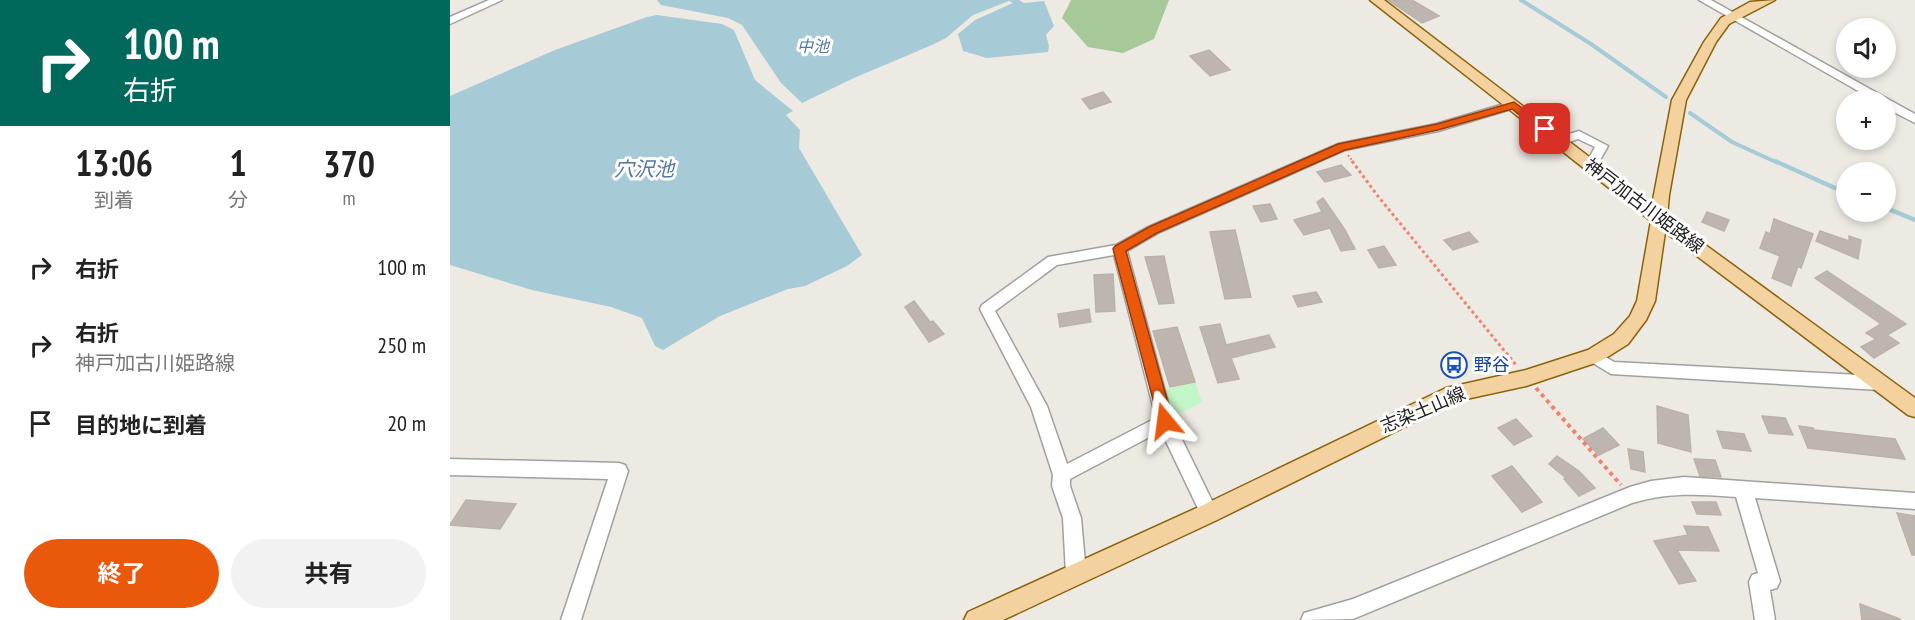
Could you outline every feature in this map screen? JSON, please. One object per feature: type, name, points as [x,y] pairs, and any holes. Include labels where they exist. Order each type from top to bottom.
[{"type":"main road","name":"神戸加古川姫路線","points":[[1376,0],[1659,219],[1915,409]]},
{"type":"main road","name":"志染土山線","points":[[976,620],[1209,513],[1453,394],[1526,378],[1594,356],[1621,339],[1646,301],[1659,219],[1660,195],[1679,100],[1710,42],[1725,21],[1769,0]]},
{"type":"street","points":[[450,21],[497,0]]},
{"type":"street","points":[[1704,0],[1864,90]]},
{"type":"street","points":[[1076,574],[1072,518],[1061,486],[1062,475],[1039,406],[987,309],[1053,261],[1119,249],[1153,230],[1342,147],[1438,127],[1514,105]]},
{"type":"street","points":[[1896,109],[1915,119]]},
{"type":"street","points":[[1560,141],[1579,135],[1602,146],[1591,166]]},
{"type":"street","points":[[1119,249],[1165,421],[1209,513]]},
{"type":"street","points":[[1594,356],[1611,368],[1880,383]]},
{"type":"street","points":[[1062,475],[1165,421]]},
{"type":"street","points":[[450,467],[619,471],[571,620]]},
{"type":"street","points":[[1311,620],[1353,609],[1630,495],[1652,489],[1684,485],[1915,501]]},
{"type":"street","points":[[1743,489],[1770,581],[1760,582],[1765,620]]},
{"type":"path","points":[[1342,147],[1377,195],[1526,378],[1567,421],[1630,495]]},
{"type":"green space","points":[[1071,0],[1169,0],[1154,39],[1123,53],[1088,47],[1062,18]]},
{"type":"green space","points":[[1195,382],[1202,402],[1165,421],[1157,392]]},
{"type":"water","name":"中池","points":[[657,0],[1019,0],[1024,3],[1044,1],[1054,26],[1046,35],[1048,52],[987,58],[963,51],[958,34],[975,20],[1013,3],[1009,1],[973,15],[946,38],[932,45],[802,103],[781,83],[742,25],[728,18],[661,5]]},
{"type":"water","name":"穴沢池","points":[[657,15],[722,24],[734,30],[755,80],[793,111],[786,115],[800,130],[799,148],[862,255],[847,266],[805,286],[788,289],[720,316],[663,350],[655,346],[642,318],[611,307],[532,290],[450,265],[450,96],[555,50]]},
{"type":"building","points":[[1388,0],[1412,0],[1439,16],[1422,23]]},
{"type":"building","points":[[1209,50],[1230,70],[1210,76],[1190,56]]},
{"type":"building","points":[[1103,92],[1111,102],[1090,109],[1082,99]]},
{"type":"building","points":[[1341,165],[1351,175],[1325,182],[1317,172]]},
{"type":"building","points":[[1323,198],[1355,249],[1341,251],[1330,228],[1304,235],[1294,220],[1322,212],[1317,202]]},
{"type":"building","points":[[1270,204],[1277,219],[1261,222],[1253,206]]},
{"type":"building","points":[[1707,212],[1729,220],[1724,231],[1702,222]]},
{"type":"building","points":[[1774,219],[1813,234],[1801,268],[1798,266],[1791,286],[1772,278],[1780,256],[1760,248],[1766,232],[1770,234]]},
{"type":"building","points":[[1235,230],[1251,297],[1225,299],[1210,232]]},
{"type":"building","points":[[1820,231],[1849,241],[1849,236],[1861,240],[1858,259],[1816,241]]},
{"type":"building","points":[[1469,232],[1478,242],[1453,250],[1444,240]]},
{"type":"building","points":[[1384,246],[1396,265],[1379,268],[1368,250]]},
{"type":"building","points":[[1164,256],[1174,303],[1159,304],[1145,257]]},
{"type":"building","points":[[1827,271],[1906,324],[1887,335],[1899,343],[1874,358],[1861,347],[1876,339],[1866,333],[1881,324],[1815,278]]},
{"type":"building","points":[[1113,274],[1115,311],[1096,312],[1094,275]]},
{"type":"building","points":[[1316,292],[1322,302],[1298,307],[1293,296]]},
{"type":"building","points":[[914,301],[930,322],[933,321],[944,334],[929,342],[905,307]]},
{"type":"building","points":[[1089,309],[1091,322],[1060,327],[1058,314]]},
{"type":"building","points":[[1220,324],[1226,345],[1269,335],[1275,347],[1231,358],[1239,379],[1218,383],[1200,327]]},
{"type":"building","points":[[1177,327],[1195,382],[1170,387],[1153,331]]},
{"type":"building","points":[[1657,406],[1688,415],[1691,452],[1658,443]]},
{"type":"building","points":[[1762,416],[1785,418],[1793,435],[1769,433]]},
{"type":"building","points":[[1516,419],[1532,436],[1514,445],[1498,428]]},
{"type":"building","points":[[1799,426],[1814,430],[1895,439],[1905,459],[1808,448]]},
{"type":"building","points":[[1603,428],[1619,445],[1599,455],[1583,439]]},
{"type":"building","points":[[1717,431],[1744,434],[1751,451],[1723,448]]},
{"type":"building","points":[[1628,449],[1643,452],[1645,472],[1631,469]]},
{"type":"building","points":[[1557,456],[1579,471],[1595,488],[1579,496],[1564,479],[1566,478],[1549,464]]},
{"type":"building","points":[[1694,459],[1715,460],[1721,477],[1700,476]]},
{"type":"building","points":[[1512,466],[1542,502],[1522,512],[1492,476]]},
{"type":"building","points":[[466,500],[516,504],[500,529],[450,525]]},
{"type":"building","points":[[1692,502],[1716,502],[1721,515],[1697,514]]},
{"type":"building","points":[[1897,513],[1915,516],[1915,555],[1912,555]]},
{"type":"building","points":[[1684,526],[1708,527],[1719,551],[1677,550],[1696,581],[1679,584],[1654,541],[1688,535]]},
{"type":"building","points":[[1860,604],[1900,619],[1862,620]]},
{"type":"waterway","points":[[1521,0],[1591,44],[1666,97]]},
{"type":"waterway","points":[[1690,113],[1732,142],[1778,163]]},
{"type":"waterway","points":[[1775,161],[1836,188]]},
{"type":"waterway","points":[[1896,212],[1915,220]]},
{"type":"place","name":"野谷","points":[[1454,365]]},
{"type":"route","points":[[1165,421],[1130,282],[1119,249],[1153,230],[1342,147],[1438,127],[1514,105],[1545,129]]}]
